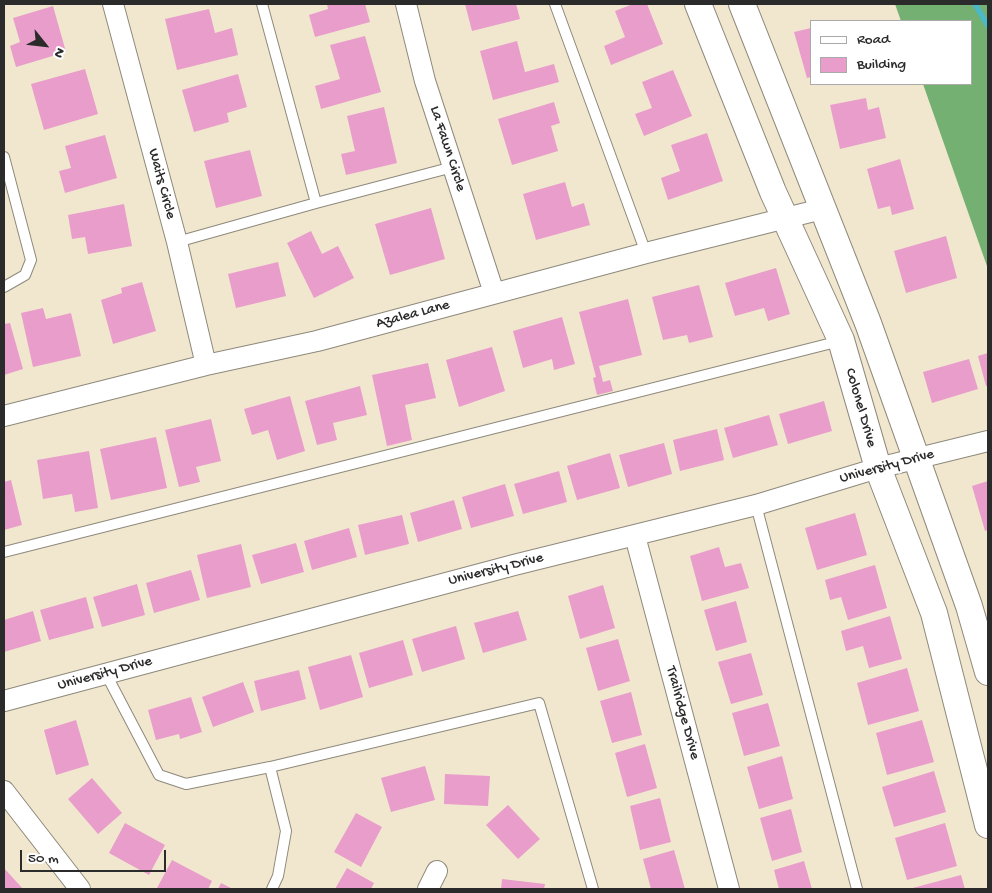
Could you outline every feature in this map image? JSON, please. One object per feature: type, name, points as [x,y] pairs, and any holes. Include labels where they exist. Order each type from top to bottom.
[{"type":"street","name":"Waits Circle","points":[[113,4],[177,242],[206,365]]},
{"type":"street","name":"La Fawn Circle","points":[[406,4],[425,81],[494,293]]},
{"type":"street","name":"Colonel Drive","points":[[698,4],[785,219],[841,340],[878,468],[934,613],[988,825]]},
{"type":"street","points":[[742,4],[868,323],[969,606],[988,672]]},
{"type":"street","name":"Azalea Lane","points":[[4,416],[206,365],[317,341],[646,252],[822,209]]},
{"type":"street","name":"University Drive","points":[[4,701],[514,565],[756,505],[878,468],[988,440]]},
{"type":"street","name":"Trailridge Drive","points":[[635,536],[729,889]]},
{"type":"street","points":[[4,791],[80,889]]},
{"type":"lane","points":[[262,4],[316,203]]},
{"type":"lane","points":[[555,4],[646,252]]},
{"type":"lane","points":[[4,157],[31,260],[25,275],[4,287]]},
{"type":"lane","points":[[177,242],[453,167]]},
{"type":"lane","points":[[4,552],[841,340]]},
{"type":"lane","points":[[756,505],[858,889]]},
{"type":"lane","points":[[106,674],[159,775],[186,784],[270,767],[539,703],[593,889]]},
{"type":"lane","points":[[270,767],[286,831],[278,876],[272,889]]},
{"type":"green space","points":[[895,4],[988,4],[988,269],[923,85],[972,85],[972,20],[901,20]]},
{"type":"building","points":[[327,4],[365,4],[370,22],[315,37],[309,15],[328,9]]},
{"type":"building","points":[[465,4],[516,4],[520,19],[472,31]]},
{"type":"building","points":[[633,4],[647,4],[663,44],[611,65],[604,46],[625,37],[615,11]]},
{"type":"building","points":[[53,6],[66,52],[16,67],[10,46],[20,42],[13,18]]},
{"type":"building","points":[[209,9],[215,33],[232,28],[238,55],[177,70],[165,19]]},
{"type":"building","points":[[810,28],[810,77],[807,78],[794,32]]},
{"type":"building","points":[[365,36],[381,92],[321,109],[315,86],[340,79],[330,45]]},
{"type":"building","points":[[517,41],[525,72],[554,64],[559,82],[493,100],[480,51]]},
{"type":"building","points":[[85,69],[98,114],[44,130],[31,84]]},
{"type":"building","points":[[673,70],[692,116],[644,136],[635,114],[652,108],[642,82]]},
{"type":"building","points":[[238,74],[247,107],[227,113],[229,122],[194,132],[182,90]]},
{"type":"building","points":[[866,98],[868,110],[879,107],[886,138],[840,149],[830,105]]},
{"type":"building","points":[[554,102],[560,123],[551,126],[558,151],[512,165],[498,119]]},
{"type":"building","points":[[384,107],[397,163],[346,175],[341,154],[355,151],[347,116]]},
{"type":"building","points":[[707,133],[723,181],[668,200],[661,178],[680,171],[671,145]]},
{"type":"building","points":[[105,135],[117,178],[65,193],[59,171],[71,168],[65,146]]},
{"type":"building","points":[[250,150],[262,196],[216,208],[204,161]]},
{"type":"building","points":[[900,159],[914,209],[892,215],[890,206],[878,209],[867,169]]},
{"type":"building","points":[[565,182],[572,207],[584,203],[590,225],[536,240],[523,194]]},
{"type":"building","points":[[124,204],[132,246],[88,254],[85,237],[72,239],[68,215]]},
{"type":"building","points":[[431,208],[445,259],[390,275],[375,224]]},
{"type":"building","points":[[311,231],[322,254],[338,246],[354,278],[314,298],[287,243]]},
{"type":"building","points":[[946,236],[957,278],[906,293],[894,251]]},
{"type":"building","points":[[278,262],[286,296],[236,308],[228,274]]},
{"type":"building","points":[[776,268],[790,314],[768,321],[764,308],[735,316],[725,283]]},
{"type":"building","points":[[142,282],[156,331],[113,344],[101,300],[122,293],[121,288]]},
{"type":"building","points":[[699,285],[713,337],[689,343],[687,335],[663,340],[652,297]]},
{"type":"building","points":[[628,299],[642,355],[599,366],[603,382],[610,380],[613,391],[597,395],[593,378],[596,377],[579,312]]},
{"type":"building","points":[[43,308],[46,319],[71,313],[81,356],[33,367],[21,313]]},
{"type":"building","points":[[562,317],[575,364],[554,370],[552,359],[523,368],[513,331]]},
{"type":"building","points":[[10,323],[23,369],[4,375],[4,324]]},
{"type":"building","points":[[492,347],[505,391],[459,407],[446,360]]},
{"type":"building","points":[[988,353],[988,386],[986,386],[978,356]]},
{"type":"building","points":[[969,359],[978,389],[932,403],[923,372]]},
{"type":"building","points":[[428,363],[436,398],[405,405],[412,440],[387,446],[372,375]]},
{"type":"building","points":[[360,386],[367,415],[333,423],[337,440],[317,445],[305,401]]},
{"type":"building","points":[[290,396],[305,451],[277,460],[268,430],[252,435],[244,409]]},
{"type":"building","points":[[824,401],[832,431],[788,444],[779,414]]},
{"type":"building","points":[[769,415],[778,445],[733,458],[724,428]]},
{"type":"building","points":[[211,419],[221,461],[196,467],[200,482],[179,487],[165,430]]},
{"type":"building","points":[[717,429],[724,460],[680,471],[673,440]]},
{"type":"building","points":[[156,437],[167,488],[111,500],[100,449]]},
{"type":"building","points":[[664,443],[672,474],[628,487],[619,455]]},
{"type":"building","points":[[89,451],[98,508],[75,512],[72,494],[43,499],[37,460]]},
{"type":"building","points":[[610,453],[620,488],[577,500],[567,466]]},
{"type":"building","points":[[559,471],[567,502],[523,514],[514,484]]},
{"type":"building","points":[[11,480],[22,525],[4,530],[4,482]]},
{"type":"building","points":[[988,481],[988,530],[985,531],[972,486]]},
{"type":"building","points":[[505,484],[514,516],[471,528],[462,497]]},
{"type":"building","points":[[454,500],[462,529],[418,542],[410,513]]},
{"type":"building","points":[[855,513],[867,555],[817,570],[805,528]]},
{"type":"building","points":[[402,515],[409,544],[365,555],[358,525]]},
{"type":"building","points":[[349,528],[357,557],[312,570],[304,541]]},
{"type":"building","points":[[296,543],[304,572],[261,584],[252,555]]},
{"type":"building","points":[[241,544],[251,587],[207,598],[197,555]]},
{"type":"building","points":[[719,547],[725,567],[741,563],[749,588],[702,601],[690,556]]},
{"type":"building","points":[[875,565],[887,608],[848,620],[841,597],[830,600],[825,580]]},
{"type":"building","points":[[191,570],[200,600],[154,613],[146,583]]},
{"type":"building","points":[[137,584],[145,615],[102,627],[93,597]]},
{"type":"building","points":[[603,585],[615,628],[580,639],[568,596]]},
{"type":"building","points":[[86,597],[94,628],[49,640],[40,610]]},
{"type":"building","points":[[736,601],[747,642],[716,651],[704,610]]},
{"type":"building","points":[[33,611],[41,641],[4,652],[4,620]]},
{"type":"building","points":[[518,611],[527,640],[483,653],[474,623]]},
{"type":"building","points":[[890,616],[902,659],[869,668],[863,646],[846,651],[841,631]]},
{"type":"building","points":[[456,626],[465,659],[422,672],[412,639]]},
{"type":"building","points":[[618,639],[630,681],[598,691],[586,648]]},
{"type":"building","points":[[403,640],[413,675],[369,688],[359,653]]},
{"type":"building","points":[[751,653],[763,695],[731,704],[718,662]]},
{"type":"building","points":[[351,655],[363,697],[320,710],[308,667]]},
{"type":"building","points":[[907,668],[919,711],[868,725],[857,683]]},
{"type":"building","points":[[299,670],[306,699],[261,711],[254,681]]},
{"type":"building","points":[[243,682],[254,712],[213,727],[202,697]]},
{"type":"building","points":[[631,692],[642,735],[612,743],[600,701]]},
{"type":"building","points":[[191,697],[202,732],[180,739],[179,734],[156,740],[148,710]]},
{"type":"building","points":[[768,703],[780,746],[744,756],[732,713]]},
{"type":"building","points":[[76,720],[89,765],[56,775],[44,730]]},
{"type":"building","points":[[922,720],[934,762],[887,775],[876,733]]},
{"type":"building","points":[[645,744],[657,788],[627,797],[615,753]]},
{"type":"building","points":[[782,756],[793,799],[759,809],[747,767]]},
{"type":"building","points":[[425,766],[435,800],[391,812],[381,778]]},
{"type":"building","points":[[934,771],[946,812],[894,827],[882,787]]},
{"type":"building","points":[[445,774],[490,776],[488,806],[444,804]]},
{"type":"building","points":[[92,778],[122,813],[98,834],[68,799]]},
{"type":"building","points":[[660,798],[671,842],[640,850],[630,806]]},
{"type":"building","points":[[508,805],[540,839],[518,859],[486,825]]},
{"type":"building","points":[[791,809],[802,852],[772,861],[760,818]]},
{"type":"building","points":[[356,813],[382,827],[361,867],[334,852]]},
{"type":"building","points":[[125,823],[165,845],[149,875],[109,853]]},
{"type":"building","points":[[945,823],[957,866],[907,880],[895,838]]},
{"type":"building","points":[[674,850],[685,889],[651,889],[643,859]]},
{"type":"building","points":[[172,860],[212,881],[208,889],[157,888]]},
{"type":"building","points":[[804,861],[812,889],[779,889],[774,870]]},
{"type":"building","points":[[4,868],[23,889],[4,889]]},
{"type":"building","points":[[347,868],[374,883],[371,889],[335,889]]},
{"type":"building","points":[[961,875],[965,889],[909,889]]},
{"type":"building","points":[[502,879],[545,884],[544,889],[501,889]]},
{"type":"building","points":[[221,883],[233,889],[218,889]]},
{"type":"waterway","points":[[975,4],[988,26]]}]
